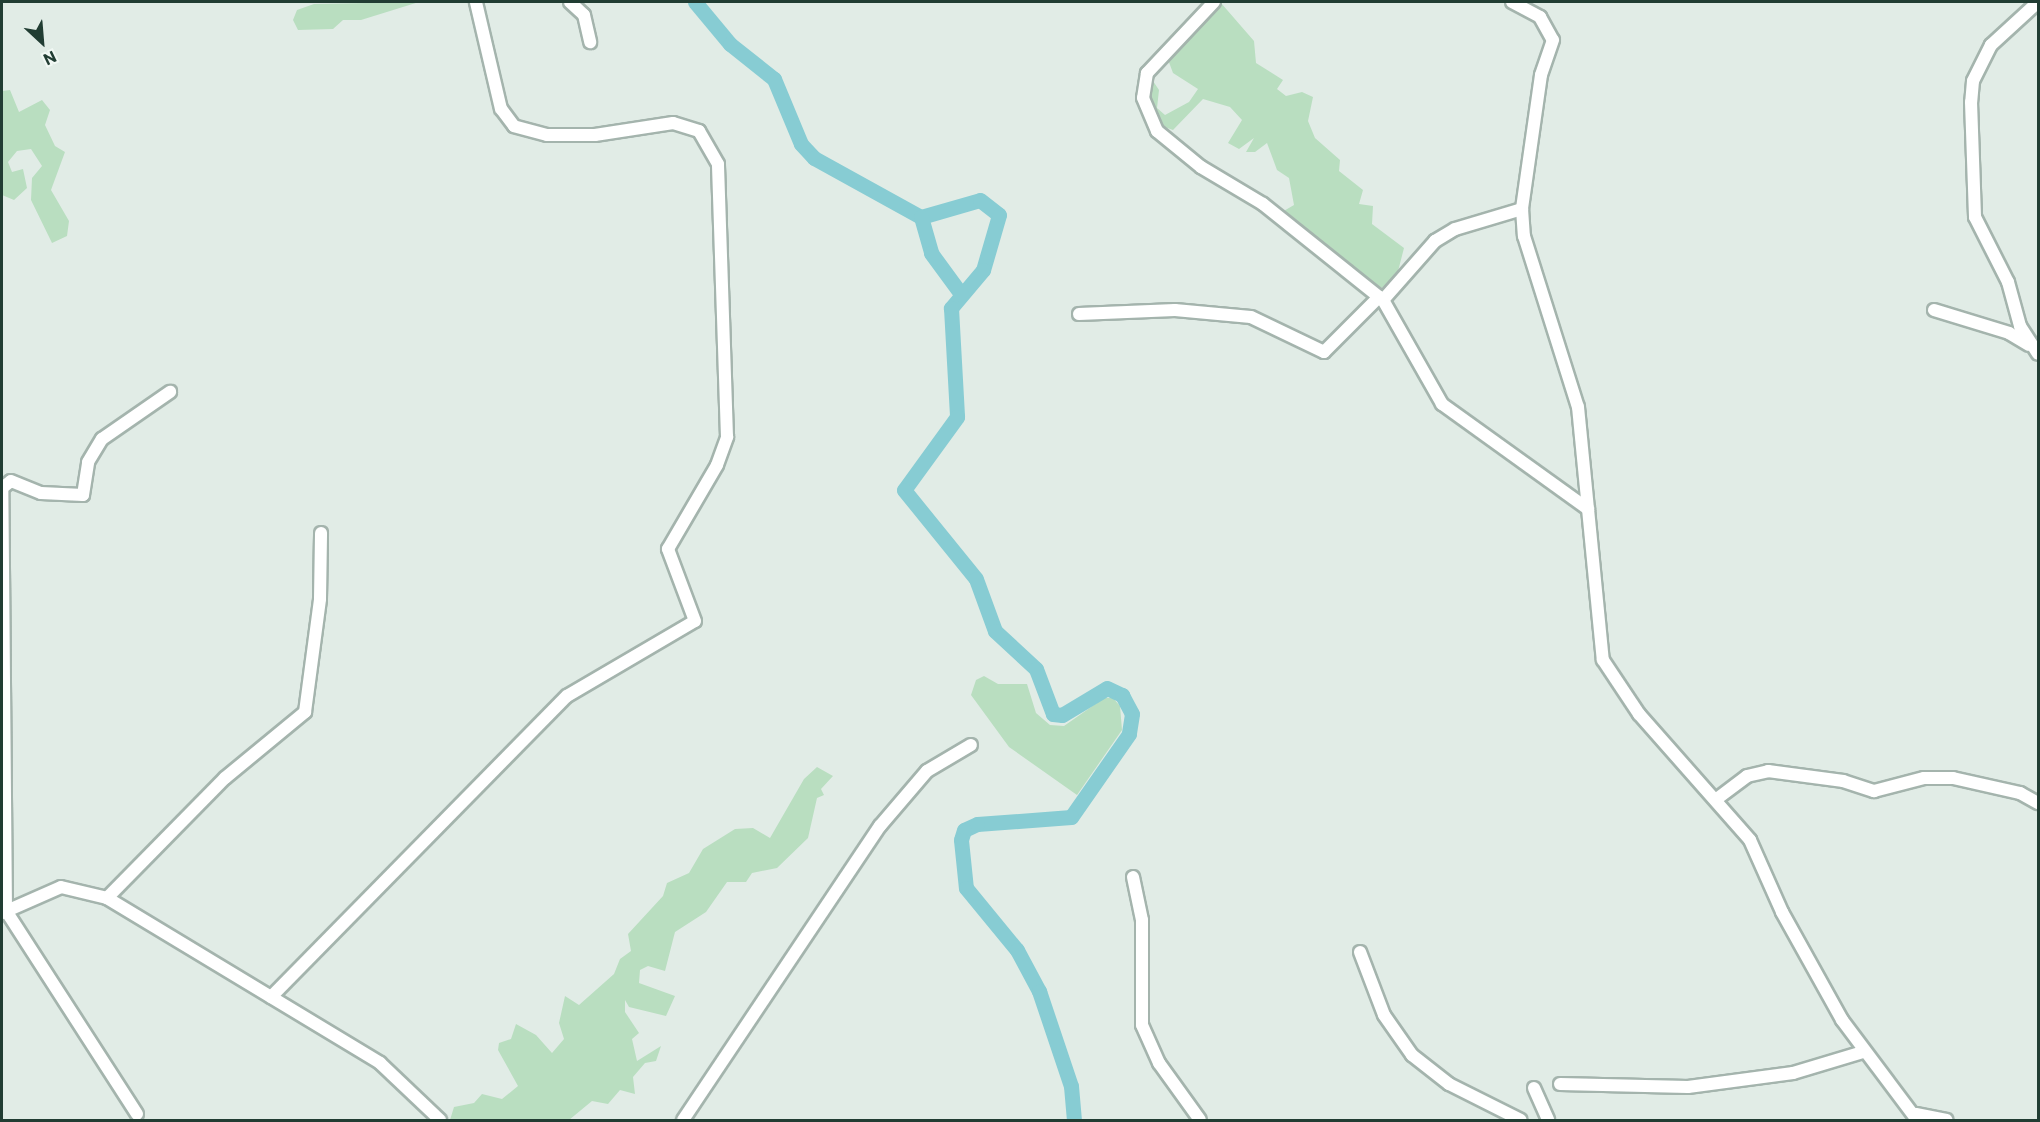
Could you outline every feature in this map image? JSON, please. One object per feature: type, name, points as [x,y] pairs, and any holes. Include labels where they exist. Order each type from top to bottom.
[{"type":"street","points":[[271,997],[567,696],[696,621],[668,549],[717,465],[727,437],[718,164],[699,130],[673,123],[596,135],[547,135],[514,126],[501,109],[476,2]]},
{"type":"street","points":[[570,2],[584,15],[590,42]]},
{"type":"street","points":[[1214,2],[1147,73],[1146,114],[1176,149],[1263,204],[1381,299],[1442,404],[1588,508]]},
{"type":"street","points":[[1512,2],[1540,17],[1553,40],[1541,75],[1522,209],[1524,236],[1578,407],[1604,660],[1639,714],[1718,798],[1750,840],[1782,912],[1863,1052],[1916,1117],[1946,1120]]},
{"type":"street","points":[[2035,351],[1975,217],[1971,102],[1973,81],[1991,45],[2038,2]]},
{"type":"street","points":[[1078,314],[1174,310],[1251,317],[1324,352],[1381,299],[1435,241],[1455,229],[1522,209]]},
{"type":"street","points":[[1934,310],[2009,333],[2035,351]]},
{"type":"street","points":[[136,1114],[4,912],[2,488],[11,481],[41,493],[83,495],[87,462],[102,440],[170,392]]},
{"type":"street","points":[[107,898],[225,778],[305,712],[320,599],[321,533]]},
{"type":"street","points":[[683,1120],[880,826],[927,771],[971,745]]},
{"type":"street","points":[[1718,798],[1747,777],[1768,771],[1843,781],[1874,791],[1923,778],[1953,778],[2020,793],[2038,803]]},
{"type":"street","points":[[1133,877],[1142,920],[1142,1025],[1159,1063],[1200,1120]]},
{"type":"street","points":[[4,912],[61,887],[107,898],[380,1063],[440,1120]]},
{"type":"street","points":[[1360,952],[1384,1015],[1412,1055],[1449,1084],[1521,1120]]},
{"type":"street","points":[[1560,1084],[1688,1087],[1793,1073],[1863,1052]]},
{"type":"street","points":[[1534,1088],[1548,1120]]},
{"type":"green space","points":[[419,2],[361,20],[343,20],[333,29],[298,30],[293,20],[297,10],[314,4]]},
{"type":"green space","points":[[1221,3],[1254,41],[1256,63],[1283,80],[1277,89],[1286,96],[1302,92],[1313,97],[1308,121],[1315,138],[1340,160],[1339,171],[1363,190],[1359,204],[1373,206],[1372,224],[1404,248],[1396,279],[1378,290],[1282,212],[1294,205],[1289,178],[1277,170],[1267,143],[1255,152],[1246,152],[1254,138],[1239,149],[1228,143],[1242,120],[1230,107],[1203,99],[1173,130],[1159,125],[1150,109],[1153,81],[1159,90],[1157,108],[1165,115],[1189,102],[1198,89],[1173,73],[1167,57],[1198,16]]},
{"type":"green space","points":[[10,90],[19,112],[42,100],[50,110],[45,125],[55,146],[65,152],[51,190],[69,221],[67,236],[52,243],[31,200],[32,178],[42,166],[31,149],[17,151],[8,162],[12,172],[23,169],[27,188],[14,200],[2,195],[2,91]]},
{"type":"green space","points":[[984,676],[998,684],[1027,684],[1036,713],[1050,725],[1064,726],[1104,698],[1113,698],[1120,706],[1122,730],[1077,795],[1009,747],[971,695],[976,680]]},
{"type":"green space","points":[[817,767],[833,776],[821,789],[824,795],[817,798],[808,838],[777,868],[752,873],[746,882],[727,882],[706,912],[675,932],[665,971],[648,966],[640,970],[639,983],[675,996],[666,1016],[629,1007],[625,1000],[625,1012],[639,1033],[632,1039],[637,1061],[661,1046],[656,1061],[645,1063],[633,1077],[635,1094],[620,1090],[608,1104],[592,1101],[569,1120],[450,1120],[454,1107],[474,1103],[482,1094],[502,1099],[518,1086],[498,1050],[499,1043],[511,1039],[516,1024],[536,1035],[552,1053],[564,1039],[559,1023],[565,996],[579,1005],[614,974],[620,959],[631,951],[628,934],[663,896],[667,883],[689,873],[703,849],[735,829],[753,828],[770,838],[804,779]]},
{"type":"waterway","points":[[695,2],[730,44],[774,79],[801,144],[814,158],[921,217],[980,200],[999,215],[983,270],[951,308],[957,417],[904,490],[976,579],[995,631],[1036,669],[1053,714],[1062,715],[1107,688],[1122,695],[1132,714],[1129,734],[1071,817],[977,824],[964,830],[961,840],[966,888],[1017,950],[1039,991],[1071,1086],[1074,1120]]},
{"type":"waterway","points":[[921,217],[931,253],[961,294]]}]
